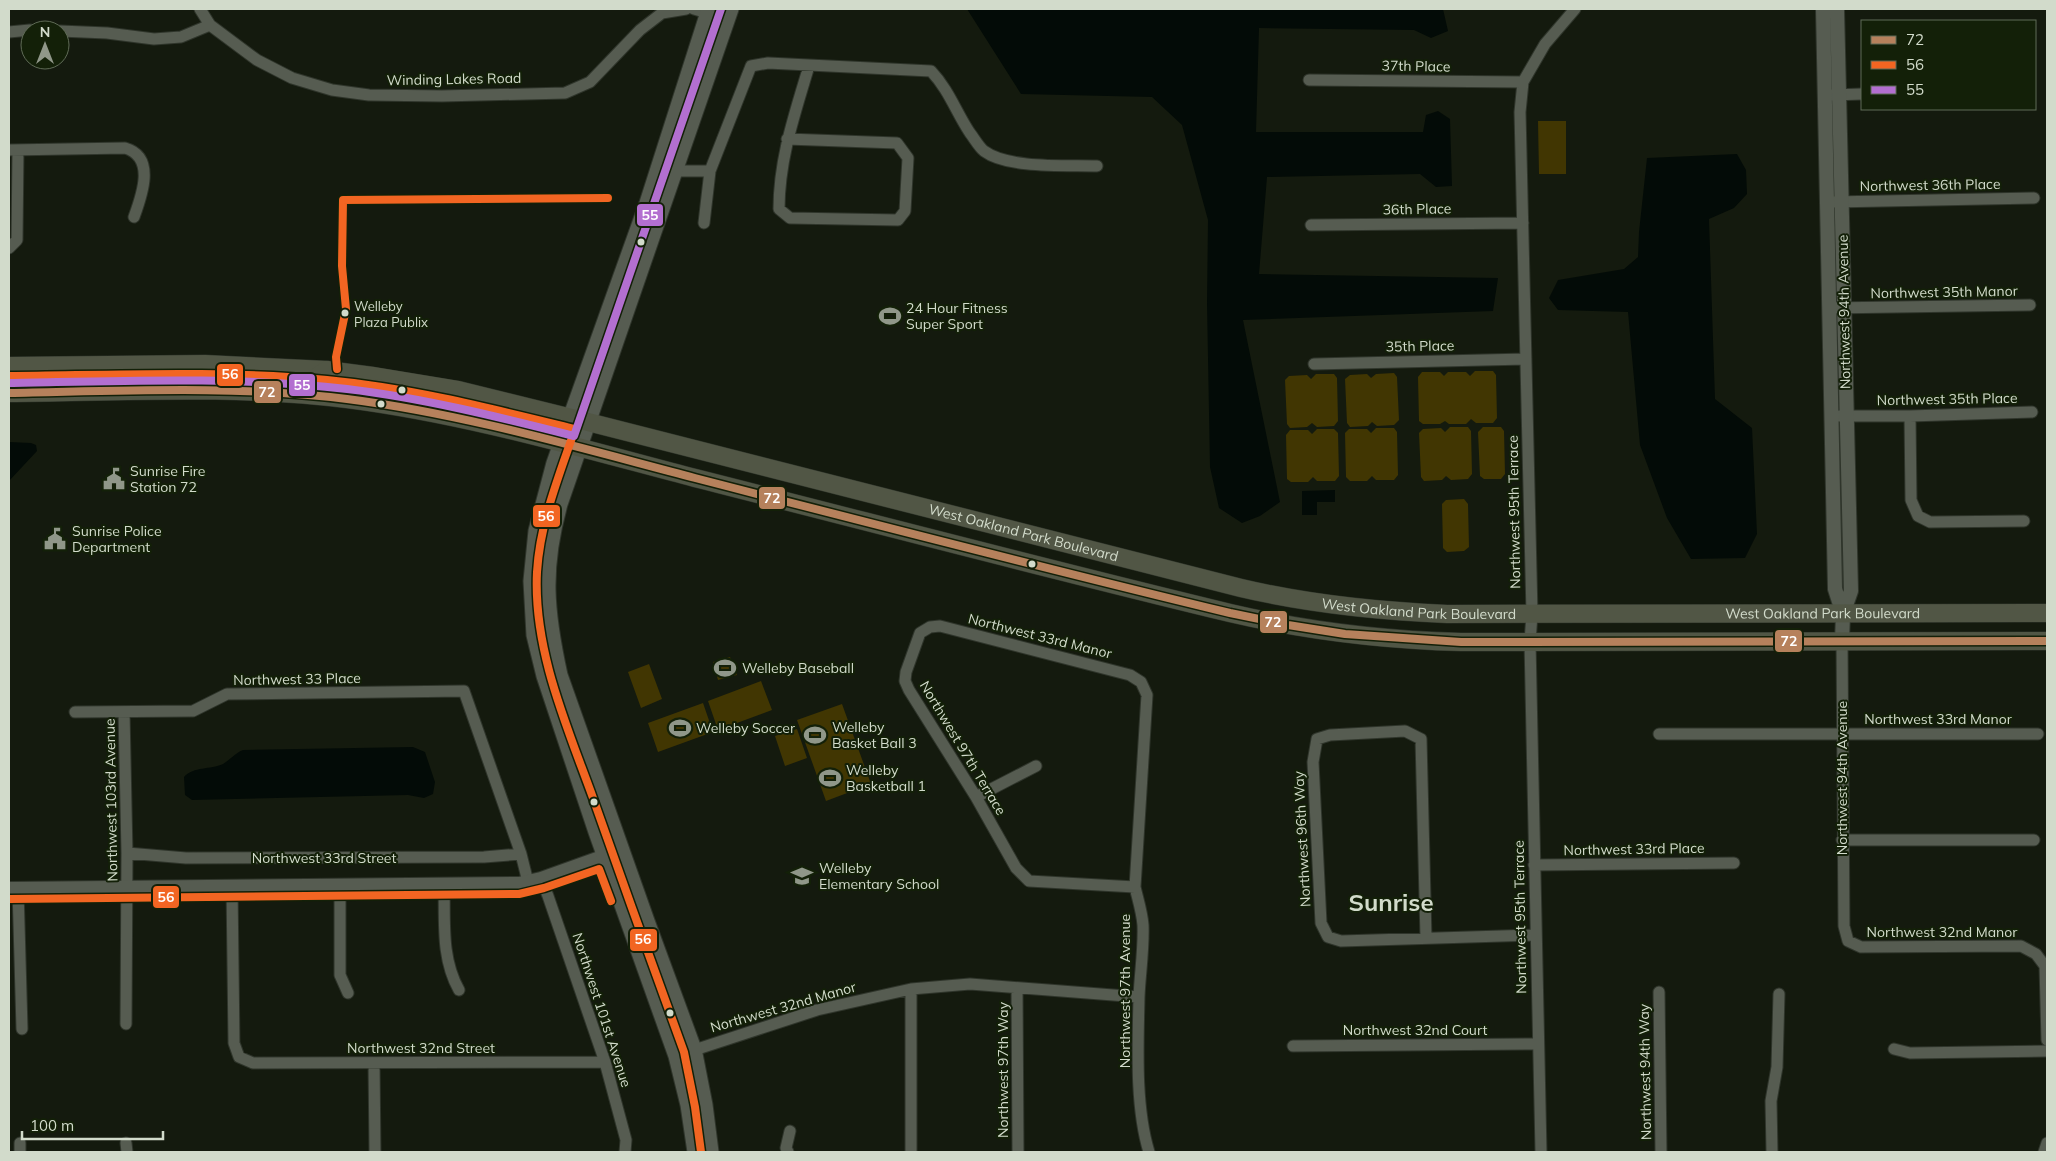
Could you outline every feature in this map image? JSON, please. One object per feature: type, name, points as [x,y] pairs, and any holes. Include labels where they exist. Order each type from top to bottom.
[{"type":"main road","points":[[703,10],[653,185],[580,420],[580,448],[552,532],[547,582],[548,607],[560,675],[694,1049],[705,1105],[711,1152]]},
{"type":"main road","points":[[695,1152],[688,1104],[676,1056],[551,702],[534,635],[531,581],[536,531],[554,465],[562,443],[580,420],[674,171],[729,14]]},
{"type":"main road","name":"West Oakland Park Boulevard","points":[[9,366],[214,364],[327,370],[430,385],[492,398],[1263,593],[1345,607],[1397,612],[1532,614],[2047,614]]},
{"type":"main road","points":[[198,391],[219,382],[311,381],[327,370]]},
{"type":"main road","points":[[317,396],[344,387],[418,391],[430,385]]},
{"type":"main road","name":"West Oakland Park Boulevard","points":[[9,393],[198,391],[317,396],[434,413],[562,443],[1270,623],[1378,638],[1428,641],[1530,642],[2047,641]]},
{"type":"street","name":"Winding Lakes Road","points":[[200,9],[210,25],[257,60],[292,78],[332,90],[369,95],[442,96],[565,93],[590,82],[640,30],[662,14],[686,9]]},
{"type":"street","name":"Northwest 95th Terrace","points":[[1540,1152],[1530,642],[1532,614],[1520,112],[1523,82],[1544,44],[1575,9]]},
{"type":"street","name":"Northwest 94th Avenue","points":[[1824,9],[1832,95],[1834,202],[1830,308],[1835,589],[1843,614]]},
{"type":"street","name":"Northwest 94th Avenue","points":[[1832,95],[1837,9]]},
{"type":"street","points":[[703,10],[729,14]]},
{"type":"street","points":[[70,31],[107,33],[154,39],[181,38],[210,25]]},
{"type":"street","points":[[704,223],[710,171],[751,66],[768,63],[931,71],[943,84],[970,133],[984,151],[1014,163],[1097,166]]},
{"type":"street","points":[[787,140],[897,143],[908,158],[905,211],[898,220],[790,218],[779,208],[779,187],[787,140],[809,66]]},
{"type":"street","name":"37th Place","points":[[1309,80],[1523,82]]},
{"type":"street","points":[[1832,95],[1861,94]]},
{"type":"street","points":[[9,248],[16,240],[17,233],[14,150],[125,148],[132,150],[140,157],[143,164],[144,177],[143,192],[134,217]]},
{"type":"street","points":[[674,171],[710,171]]},
{"type":"street","name":"Northwest 36th Place","points":[[1834,202],[2034,198]]},
{"type":"street","name":"Northwest 94th Avenue","points":[[1834,202],[1844,308],[1851,591],[1843,614],[1841,734],[1844,926],[1848,941]]},
{"type":"street","name":"36th Place","points":[[1311,225],[1523,224]]},
{"type":"street","name":"Northwest 35th Manor","points":[[1830,308],[2030,305]]},
{"type":"street","name":"35th Place","points":[[1314,364],[1526,358]]},
{"type":"street","name":"Northwest 35th Place","points":[[1832,416],[1910,416],[2032,412]]},
{"type":"street","points":[[1910,416],[1911,500],[1918,516],[1930,522],[2024,521]]},
{"type":"street","name":"Northwest 33rd Manor","points":[[930,627],[940,626],[1130,675],[1141,682]]},
{"type":"street","name":"Northwest 97th Terrace","points":[[930,627],[920,633],[906,672],[905,681],[976,797],[1016,868],[1029,881],[1135,888]]},
{"type":"street","name":"Northwest 97th Avenue","points":[[1141,682],[1147,695],[1135,888],[1142,912],[1143,926],[1139,997],[1140,1094],[1142,1131],[1149,1152]]},
{"type":"street","name":"Northwest 33 Place","points":[[75,712],[193,711],[227,694],[464,692]]},
{"type":"street","name":"Northwest 101st Avenue","points":[[464,692],[521,854],[534,881],[604,1062],[626,1140],[625,1152]]},
{"type":"street","name":"Northwest 103rd Avenue","points":[[124,712],[127,853],[126,1024]]},
{"type":"street","name":"Northwest 96th Way","points":[[1405,731],[1422,739],[1426,938],[1341,941],[1328,937],[1320,923],[1313,762],[1318,739],[1330,735],[1405,731]]},
{"type":"street","name":"Northwest 33rd Manor","points":[[1659,734],[2038,734]]},
{"type":"street","points":[[976,797],[1036,766]]},
{"type":"street","points":[[1842,840],[2034,840]]},
{"type":"street","name":"Northwest 33rd Street","points":[[13,889],[444,886],[534,881],[622,850]]},
{"type":"street","name":"Northwest 33rd Street","points":[[127,853],[186,858],[475,857],[521,854]]},
{"type":"street","name":"Northwest 33rd Place","points":[[1534,865],[1734,863]]},
{"type":"street","points":[[444,886],[446,956],[451,976],[459,990]]},
{"type":"street","name":"Northwest 32nd Street","points":[[232,887],[234,1043],[239,1058],[253,1063],[604,1062]]},
{"type":"street","points":[[340,887],[340,975],[348,994]]},
{"type":"street","points":[[13,889],[22,1029]]},
{"type":"street","points":[[1426,938],[1536,935]]},
{"type":"street","name":"Northwest 32nd Manor","points":[[1848,941],[1861,947],[2021,946],[2036,954],[2045,966],[2047,1040]]},
{"type":"street","name":"Northwest 32nd Manor","points":[[676,1056],[817,1010],[911,989],[970,984],[1139,997]]},
{"type":"street","name":"Northwest 97th Way","points":[[1017,988],[1018,1152]]},
{"type":"street","points":[[911,989],[911,1152]]},
{"type":"street","name":"Northwest 94th Way","points":[[1659,992],[1661,1152]]},
{"type":"street","points":[[1772,1152],[1771,1101],[1778,1068],[1779,994]]},
{"type":"street","name":"Northwest 32nd Court","points":[[1292,1046],[1538,1044]]},
{"type":"street","points":[[1894,1049],[1910,1053],[2047,1051]]},
{"type":"street","points":[[374,1063],[375,1152]]},
{"type":"street","points":[[788,1152],[786,1148],[790,1131]]},
{"type":"street","points":[[2044,1152],[2047,1143]]},
{"type":"shaded area","points":[[967,9],[1443,9],[1448,31],[1431,38],[1414,30],[1259,28],[1256,132],[1423,132],[1426,115],[1438,111],[1450,119],[1452,186],[1436,187],[1420,174],[1267,177],[1259,274],[1498,278],[1493,311],[1243,320],[1280,502],[1260,516],[1242,523],[1219,508],[1210,467],[1207,303],[1208,220],[1182,125],[1152,97],[1021,94]]},
{"type":"shaded area","points":[[1538,121],[1566,121],[1566,174],[1539,174]]},
{"type":"shaded area","points":[[1737,154],[1746,170],[1747,194],[1734,208],[1709,219],[1715,399],[1752,428],[1757,534],[1745,558],[1691,559],[1667,518],[1640,445],[1628,312],[1558,310],[1549,298],[1558,280],[1624,269],[1638,257],[1647,158]]},
{"type":"shaded area","points":[[1475,371],[1493,371],[1496,375],[1497,418],[1493,423],[1476,423],[1471,419],[1466,424],[1449,424],[1445,421],[1440,424],[1423,424],[1419,421],[1418,377],[1422,372],[1440,372],[1444,376],[1448,372],[1466,372],[1470,376]]},
{"type":"shaded area","points":[[1394,373],[1397,377],[1399,420],[1394,425],[1377,426],[1372,422],[1368,426],[1350,427],[1347,423],[1345,379],[1350,375],[1367,374],[1371,378],[1376,374]]},
{"type":"shaded area","points":[[1316,374],[1334,374],[1337,378],[1338,421],[1334,426],[1317,427],[1312,423],[1307,427],[1290,428],[1287,424],[1285,380],[1289,376],[1307,375],[1311,379]]},
{"type":"shaded area","points":[[1450,427],[1468,427],[1471,431],[1472,474],[1468,479],[1451,480],[1446,476],[1442,480],[1424,481],[1421,477],[1419,433],[1423,429],[1441,428],[1445,432]]},
{"type":"shaded area","points":[[1483,427],[1501,427],[1504,431],[1505,474],[1501,479],[1484,479],[1480,476],[1478,432]]},
{"type":"shaded area","points":[[1376,428],[1394,428],[1397,432],[1398,475],[1394,480],[1376,480],[1372,476],[1367,481],[1350,481],[1346,477],[1345,433],[1349,429],[1367,429],[1371,433]]},
{"type":"shaded area","points":[[1317,429],[1334,429],[1338,433],[1339,476],[1335,481],[1317,481],[1313,477],[1308,482],[1291,482],[1287,479],[1286,435],[1290,430],[1308,430],[1312,434]]},
{"type":"shaded area","points":[[9,442],[31,443],[36,445],[37,451],[9,481]]},
{"type":"shaded area","points":[[1335,490],[1335,502],[1317,502],[1317,515],[1302,515],[1302,491]]},
{"type":"shaded area","points":[[1464,499],[1468,504],[1469,547],[1464,551],[1447,552],[1443,548],[1442,504],[1446,500]]},
{"type":"shaded area","name":"Welleby Baseball","points":[[730,657],[737,675],[718,680],[713,662]]},
{"type":"shaded area","name":"Welleby Soccer","points":[[649,664],[662,699],[641,708],[628,672]]},
{"type":"shaded area","name":"Welleby Soccer","points":[[761,681],[772,710],[718,730],[708,701]]},
{"type":"shaded area","name":"Welleby Soccer","points":[[703,703],[713,732],[658,752],[648,723]]},
{"type":"shaded area","points":[[842,704],[871,784],[826,801],[797,720]]},
{"type":"shaded area","points":[[797,729],[807,758],[785,766],[775,736]]},
{"type":"shaded area","points":[[413,747],[425,752],[435,782],[433,794],[424,798],[408,795],[192,800],[185,795],[184,777],[192,771],[223,764],[243,750]]},
{"type":"transit line","name":"55","points":[[9,383],[178,380],[305,385],[347,389],[432,403],[574,436],[721,9]]},
{"type":"transit line","name":"56","points":[[337,369],[336,357],[346,309],[342,266],[343,200],[608,198]]},
{"type":"transit line","name":"56","points":[[9,376],[208,374],[327,380],[421,394],[575,429],[551,499],[542,535],[537,572],[540,630],[546,659],[563,715],[684,1052],[695,1107],[701,1152]]},
{"type":"transit line","name":"72","points":[[9,393],[221,390],[305,395],[391,405],[522,433],[962,547],[1230,613],[1345,634],[1461,642],[2047,641]]},
{"type":"transit line","name":"56","points":[[9,899],[519,894],[544,888],[599,869],[611,901]]},
{"type":"place","name":"Welleby Plaza Publix","points":[[345,313]]},
{"type":"place","name":"24 Hour Fitness Super Sport","points":[[890,316]]},
{"type":"place","name":"Sunrise Fire Station 72","points":[[114,479]]},
{"type":"place","name":"Sunrise Police Department","points":[[55,539]]},
{"type":"place","name":"Welleby Baseball","points":[[725,668]]},
{"type":"place","name":"Welleby Soccer","points":[[680,728]]},
{"type":"place","name":"Welleby Basket Ball 3","points":[[815,735]]},
{"type":"place","name":"Welleby Basketball 1","points":[[830,778]]},
{"type":"place","name":"Welleby Elementary School","points":[[802,876]]},
{"type":"district","name":"Sunrise","points":[[1391,903]]}]
